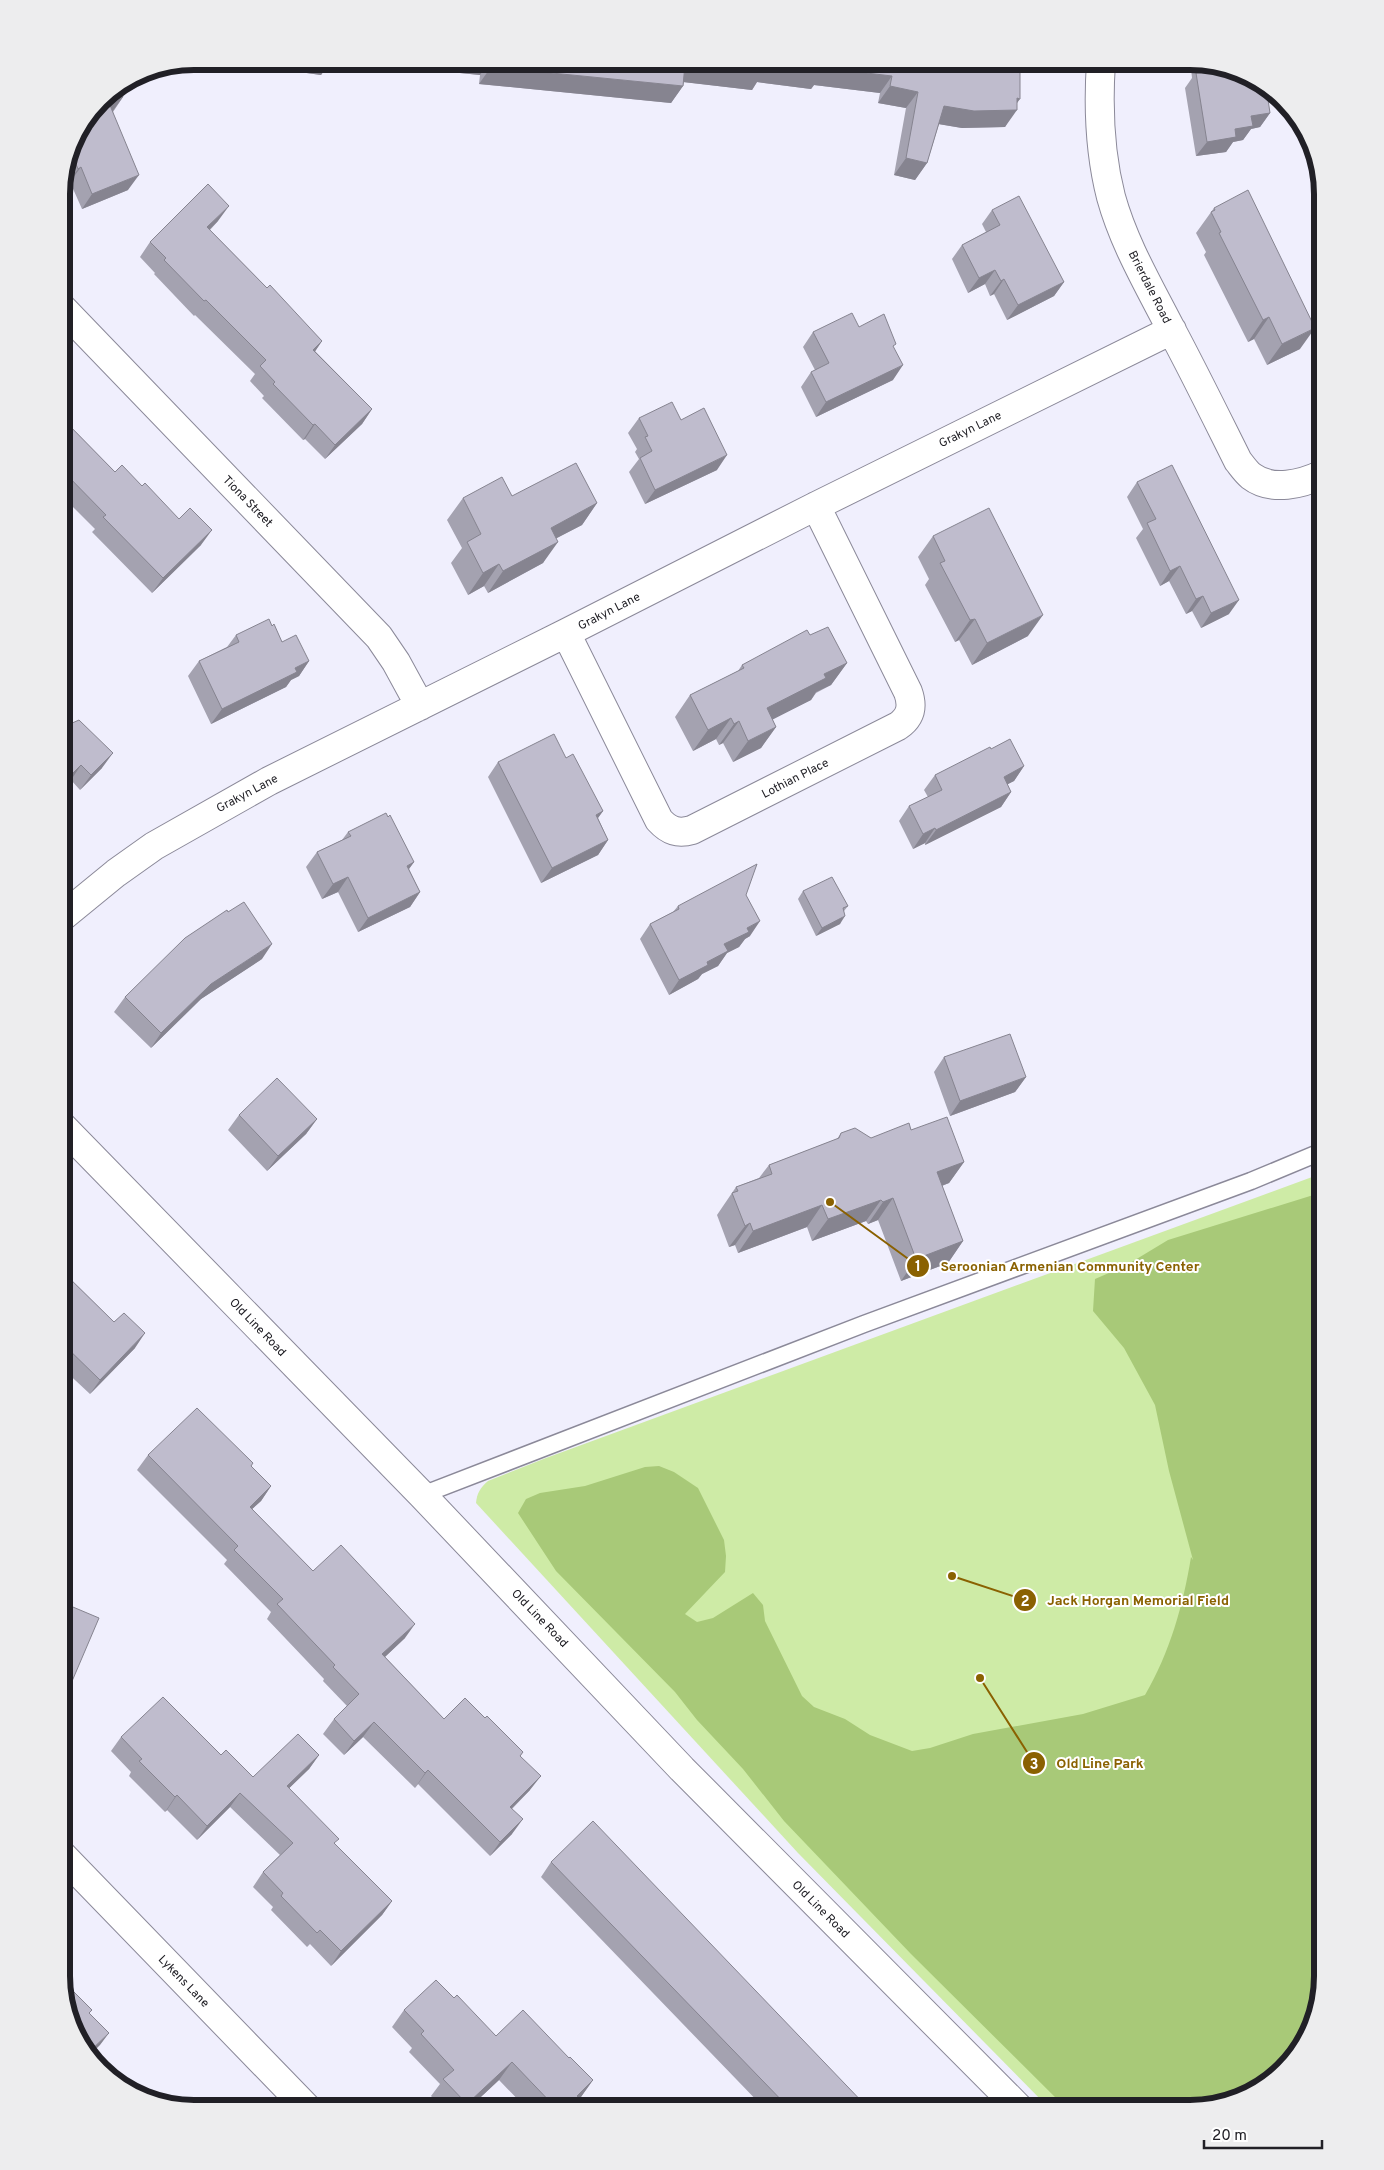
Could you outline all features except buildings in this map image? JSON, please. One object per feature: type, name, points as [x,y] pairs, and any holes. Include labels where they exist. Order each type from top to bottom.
[{"type":"street","name":"Brierdale Road","points":[[1101,70],[1100,117],[1104,162],[1111,197],[1122,231],[1238,461],[1251,476],[1268,484],[1289,485],[1314,478]]},
{"type":"street","name":"Tiona Street","points":[[70,316],[379,637],[396,662],[420,706]]},
{"type":"street","name":"Grakyn Lane","points":[[70,910],[116,872],[154,846],[269,781],[816,506],[1172,330]]},
{"type":"street","name":"Lothian Place","points":[[566,633],[659,820],[674,832],[692,830],[898,726],[906,720],[910,712],[911,701],[908,692],[816,506]]},
{"type":"street","name":"Old Line Road","points":[[70,1134],[422,1495],[682,1769],[1011,2100]]},
{"type":"street","name":"Lykens Lane","points":[[70,1863],[300,2100]]},
{"type":"lane","points":[[422,1495],[864,1324],[1242,1184],[1314,1154]]},
{"type":"green space","points":[[1314,1176],[1314,1976],[1310,2008],[1305,2023],[1293,2045],[1283,2058],[1259,2079],[1245,2087],[1222,2096],[1206,2099],[1041,2100],[798,1853],[476,1503],[481,1488],[488,1481],[546,1458]]},
{"type":"green space","points":[[1314,1195],[1313,1992],[1305,2023],[1293,2045],[1272,2069],[1259,2079],[1237,2091],[1222,2096],[1190,2100],[1058,2100],[911,1954],[784,1821],[743,1769],[697,1720],[675,1692],[556,1571],[518,1513],[526,1499],[540,1493],[585,1486],[645,1467],[659,1466],[674,1472],[698,1488],[724,1540],[726,1556],[725,1572],[685,1614],[697,1622],[713,1618],[753,1593],[763,1605],[765,1621],[802,1696],[814,1707],[845,1719],[870,1735],[912,1751],[930,1748],[973,1734],[1083,1714],[1145,1695],[1162,1662],[1180,1611],[1191,1557],[1193,1560],[1169,1471],[1155,1405],[1124,1348],[1093,1311],[1095,1279],[1125,1266],[1168,1240]]},
{"type":"place","name":"Seroonian Armenian Community Center","points":[[830,1202]]},
{"type":"place","name":"Jack Horgan Memorial Field","points":[[952,1576]]},
{"type":"place","name":"Old Line Park","points":[[980,1678]]}]
